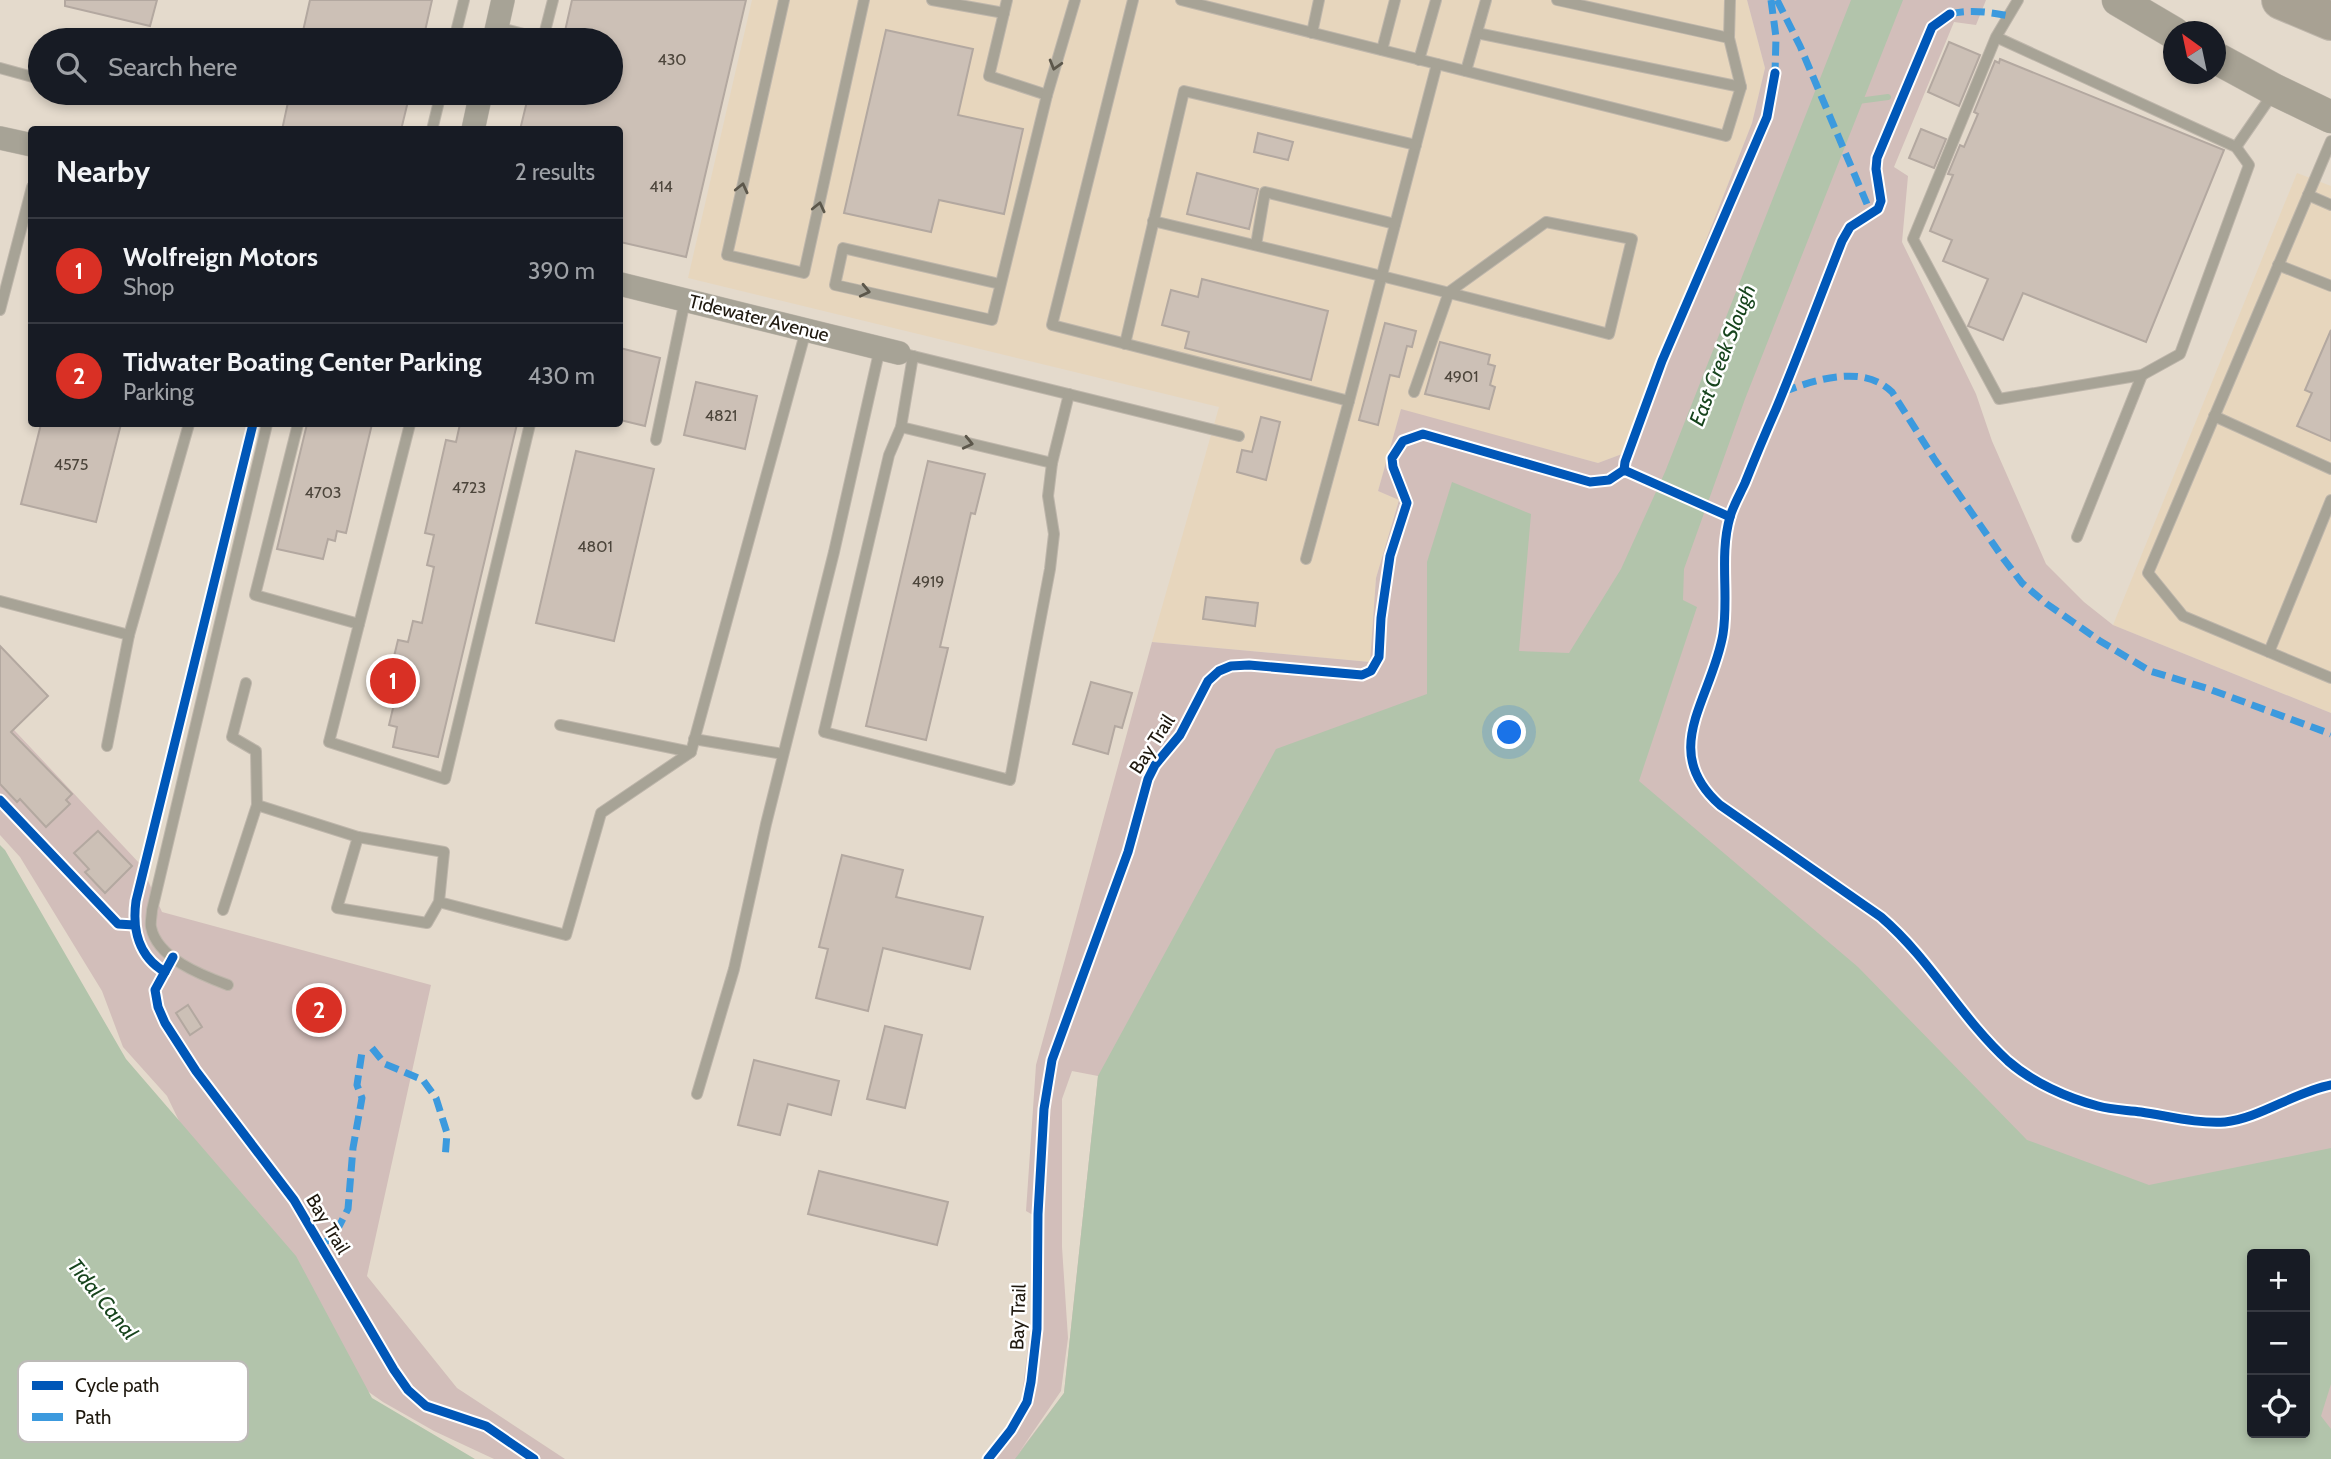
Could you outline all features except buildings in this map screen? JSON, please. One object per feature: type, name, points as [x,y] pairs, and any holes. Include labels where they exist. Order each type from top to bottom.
[{"type":"highway","points":[[2281,0],[2331,21]]},
{"type":"main road","points":[[2118,0],[2163,27]]},
{"type":"main road","points":[[2226,63],[2331,117]]},
{"type":"street","points":[[496,28],[503,0]]},
{"type":"street","points":[[473,126],[478,105]]},
{"type":"street","points":[[0,138],[28,144]]},
{"type":"street","name":"Tidewater Avenue","points":[[623,285],[897,352]]},
{"type":"lane","points":[[457,28],[464,0]]},
{"type":"lane","points":[[546,28],[553,0]]},
{"type":"lane","points":[[784,0],[727,255],[804,273],[864,0]]},
{"type":"lane","points":[[932,0],[1004,13]]},
{"type":"lane","points":[[1007,0],[989,76],[1047,95]]},
{"type":"lane","points":[[1000,284],[843,248],[835,285],[992,320],[1047,95],[1075,0]]},
{"type":"lane","points":[[1133,0],[1052,326],[1349,401]]},
{"type":"lane","points":[[1181,0],[1726,136],[1741,87],[1729,38],[1730,0]]},
{"type":"lane","points":[[1312,33],[1319,0]]},
{"type":"lane","points":[[1382,50],[1395,0]]},
{"type":"lane","points":[[1419,60],[1436,0]]},
{"type":"lane","points":[[1465,71],[1486,0]]},
{"type":"lane","points":[[1557,0],[1729,38]]},
{"type":"lane","points":[[1996,37],[2236,147],[2249,165],[2180,354],[2142,375],[1999,399],[1913,239],[1996,37],[2018,0]]},
{"type":"lane","points":[[1477,33],[1741,87]]},
{"type":"lane","points":[[1306,559],[1437,64]]},
{"type":"lane","points":[[0,68],[28,76]]},
{"type":"lane","points":[[2236,147],[2275,90]]},
{"type":"lane","points":[[1125,344],[1184,91],[1416,145]]},
{"type":"lane","points":[[433,126],[438,105]]},
{"type":"lane","points":[[2331,141],[2148,573],[2183,617],[2331,678]]},
{"type":"lane","points":[[1256,245],[1265,192],[1395,224]]},
{"type":"lane","points":[[2308,195],[2331,205]]},
{"type":"lane","points":[[1153,221],[1382,275],[1449,292],[1609,334],[1632,239],[1546,222],[1449,292],[1414,392]]},
{"type":"lane","points":[[0,310],[27,222]]},
{"type":"lane","points":[[2278,265],[2331,286]]},
{"type":"lane","points":[[656,440],[685,300]]},
{"type":"lane","points":[[439,902],[566,934],[601,813],[691,751],[806,330]]},
{"type":"lane","points":[[897,352],[1239,436]]},
{"type":"lane","points":[[897,352],[901,427],[889,455],[824,732],[1010,780],[1050,569],[1054,534],[1048,496],[1052,463],[1069,394]]},
{"type":"lane","points":[[697,1094],[734,969],[783,754],[834,552],[897,352]]},
{"type":"lane","points":[[2077,537],[2142,375]]},
{"type":"lane","points":[[2214,416],[2331,469]]},
{"type":"lane","points":[[107,746],[130,635],[188,427]]},
{"type":"lane","points":[[228,985],[209,978],[167,953],[157,941],[151,927],[152,910],[266,427]]},
{"type":"lane","points":[[297,427],[255,595],[359,624]]},
{"type":"lane","points":[[409,427],[329,742],[444,779],[529,427]]},
{"type":"lane","points":[[901,427],[1052,463]]},
{"type":"lane","points":[[2269,652],[2330,499]]},
{"type":"lane","points":[[0,601],[130,635]]},
{"type":"lane","points":[[223,910],[257,805],[256,751],[232,737],[246,683]]},
{"type":"lane","points":[[560,724],[691,751]]},
{"type":"lane","points":[[694,739],[783,754]]},
{"type":"lane","points":[[257,805],[358,837],[444,852],[439,902],[428,923],[337,908],[358,837]]},
{"type":"shaded area","points":[[752,0],[1747,0],[1765,68],[1752,123],[1622,454],[1598,463],[1401,410],[1378,491],[1399,499],[1376,578],[1370,662],[1152,642],[1219,407],[688,278]]},
{"type":"shaded area","points":[[1747,0],[1986,0],[1976,25],[1954,22],[1894,167],[1908,176],[1902,242],[1976,394],[1992,441],[2046,564],[2084,602],[2113,625],[2331,713],[2331,1459],[982,1459],[1020,1411],[1034,1300],[1033,1215],[1026,1211],[1036,1065],[1152,642],[1370,662],[1376,578],[1399,500],[1378,491],[1401,409],[1598,463],[1622,454],[1752,123],[1765,68]],"holes":[[[1072,1071],[1098,1076],[1064,1393],[1020,1451],[1061,1391],[1068,1338],[1062,1247],[1062,1099]]]},
{"type":"shaded area","points":[[2297,173],[2331,186],[2331,713],[2113,625]]},
{"type":"shaded area","points":[[0,715],[141,865],[162,912],[431,985],[367,1276],[457,1388],[565,1459],[494,1459],[434,1431],[363,1388],[206,1177],[167,1096],[123,1047],[102,991],[20,857],[0,835]]},
{"type":"water","name":"East Creek Slough","points":[[1851,0],[1903,0],[1745,399],[1684,569],[1683,600],[1697,607],[1639,781],[1858,967],[2027,1140],[2149,1185],[2331,1148],[2331,1384],[2321,1416],[2331,1429],[2331,1459],[1015,1459],[1064,1393],[1098,1076],[1276,749],[1427,694],[1427,562],[1452,482],[1531,514],[1519,651],[1569,653],[1621,569],[1665,472]]},
{"type":"water","name":"Tidal Canal","points":[[0,845],[126,1059],[296,1256],[372,1398],[475,1459],[0,1459]]},
{"type":"waterway","points":[[1858,101],[1888,97]]},
{"type":"marked path","points":[[1771,0],[1776,37],[1775,73]]},
{"type":"marked path","points":[[1777,0],[1800,46],[1867,204]]},
{"type":"marked path","points":[[1950,14],[1980,12],[2009,16]]},
{"type":"marked path","points":[[1783,392],[1839,377],[1868,378],[1880,383],[1892,392],[2003,558],[2022,583],[2047,604],[2100,641],[2150,671],[2206,688],[2331,734]]},
{"type":"marked path","points":[[372,1048],[385,1064],[423,1080],[436,1098],[447,1133],[445,1159]]},
{"type":"marked path","points":[[321,1245],[334,1236],[348,1209],[353,1148],[362,1098],[357,1085],[362,1052]]},
{"type":"cycle path","points":[[1950,14],[1932,27],[1877,158],[1881,201],[1878,209],[1850,227],[1842,241],[1785,388],[1731,513],[1725,546],[1723,634],[1694,723],[1691,744],[1693,764],[1702,785],[1720,805],[1881,917],[1915,951],[1991,1044],[2017,1069],[2050,1088],[2074,1099],[2103,1107],[2194,1121],[2225,1122],[2250,1116],[2317,1088],[2331,1085]]},
{"type":"cycle path","points":[[1624,470],[1662,361],[1767,117],[1775,73]]},
{"type":"cycle path","points":[[165,972],[149,959],[139,942],[135,922],[136,901],[252,427]]},
{"type":"cycle path","name":"Bay Trail","points":[[988,1459],[1011,1430],[1027,1402],[1031,1382],[1037,1329],[1038,1214],[1044,1109],[1052,1060],[1128,852],[1148,779],[1155,765],[1180,735],[1208,681],[1219,671],[1231,666],[1249,665],[1362,675],[1371,671],[1379,657],[1381,618],[1390,556],[1407,503],[1392,458],[1403,441],[1423,434],[1590,482],[1609,480],[1624,470],[1730,517]]},
{"type":"cycle path","points":[[0,800],[118,924],[134,925]]},
{"type":"cycle path","name":"Bay Trail","points":[[173,957],[155,990],[165,1023],[196,1071],[294,1200],[408,1390],[426,1406],[486,1426],[534,1459]]},
{"type":"place","name":"Wolfreign Motors","points":[[393,681]]},
{"type":"place","name":"Tidwater Boating Center Parking","points":[[319,1010]]}]
